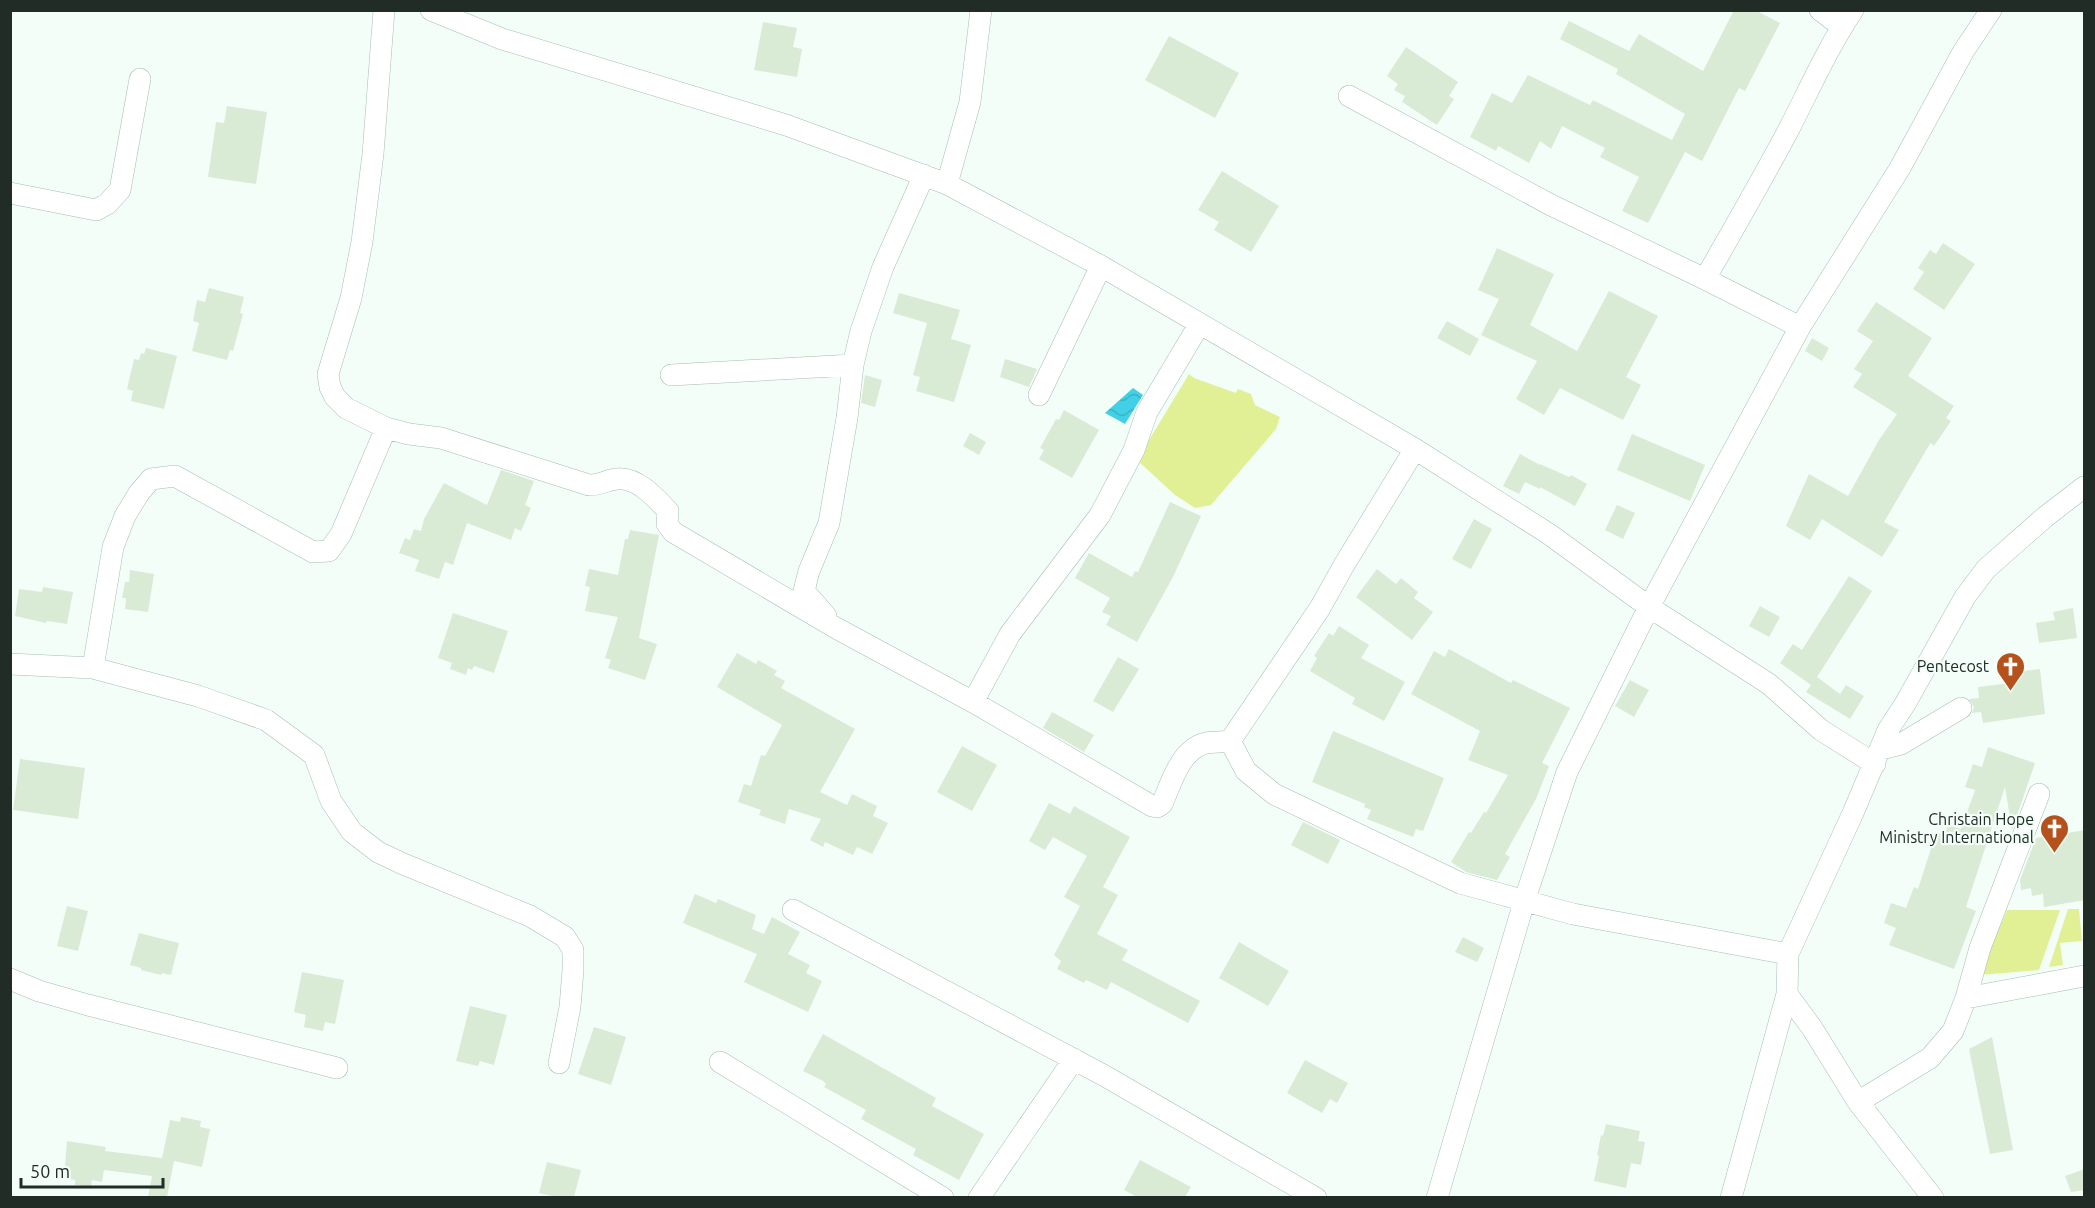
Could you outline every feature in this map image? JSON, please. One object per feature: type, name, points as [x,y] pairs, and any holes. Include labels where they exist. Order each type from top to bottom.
[{"type":"street","points":[[384,10],[362,242],[351,298],[328,374],[330,387],[335,397],[346,408],[386,428],[441,438],[589,485],[599,485],[616,479],[640,485],[668,511],[667,524],[673,532],[836,628],[973,702],[1147,803],[1157,807],[1162,804],[1180,764],[1187,755],[1203,744],[1230,741],[1320,608],[1415,449]]},
{"type":"street","points":[[432,10],[502,39],[786,125],[947,184],[1023,223],[1415,449],[1549,534],[1649,607],[1769,684],[1821,730],[1878,757]]},
{"type":"street","points":[[947,184],[970,102],[981,10]]},
{"type":"street","points":[[1706,279],[1772,160],[1831,44],[1847,19],[1820,10]]},
{"type":"street","points":[[1437,1197],[1524,902],[1567,772],[1649,607],[1800,327],[1900,168],[1963,51],[1991,10]]},
{"type":"street","points":[[10,193],[96,210],[107,204],[120,190],[140,79]]},
{"type":"street","points":[[1349,96],[1551,205],[1800,327]]},
{"type":"street","points":[[836,628],[804,591],[809,571],[829,523],[847,418],[853,365],[861,331],[883,267],[924,175]]},
{"type":"street","points":[[1039,395],[1101,266]]},
{"type":"street","points":[[973,702],[1010,634],[1100,515],[1134,450],[1147,412],[1199,325]]},
{"type":"street","points":[[672,375],[853,365]]},
{"type":"street","points":[[93,668],[113,546],[125,516],[151,479],[175,476],[313,552],[329,551],[341,534],[386,428]]},
{"type":"street","points":[[1731,1197],[1787,994],[1788,954],[1878,757],[1888,730],[1965,597],[1986,569],[2085,487]]},
{"type":"street","points":[[10,664],[93,668],[198,696],[266,720],[314,755],[331,801],[352,832],[378,852],[530,916],[565,937],[573,950],[573,970],[570,1007],[560,1063]]},
{"type":"street","points":[[1878,757],[1961,708]]},
{"type":"street","points":[[1230,741],[1246,771],[1274,794],[1460,883],[1524,902],[1617,923],[1788,954]]},
{"type":"street","points":[[1858,1102],[1930,1058],[1953,1031],[1966,998],[1980,948],[2039,794]]},
{"type":"street","points":[[793,910],[1074,1059],[1316,1197]]},
{"type":"street","points":[[1966,998],[2085,976]]},
{"type":"street","points":[[10,979],[39,991],[78,1002],[338,1068]]},
{"type":"street","points":[[1787,994],[1812,1028],[1858,1102],[1933,1197]]},
{"type":"street","points":[[979,1197],[1074,1059]]},
{"type":"street","points":[[720,1062],[943,1197]]},
{"type":"green space","points":[[1189,374],[1194,378],[1236,393],[1238,389],[1251,394],[1255,405],[1280,417],[1276,429],[1211,505],[1195,508],[1175,495],[1137,460]]},
{"type":"green space","points":[[2068,909],[2079,909],[2082,941],[2060,943],[2063,965],[2049,967]]},
{"type":"green space","points":[[2007,910],[2060,910],[2039,970],[1979,975]]},
{"type":"water","points":[[1133,388],[1143,395],[1125,424],[1105,413]]},
{"type":"building","points":[[1734,10],[1755,10],[1780,23],[1745,91],[1739,88],[1702,161],[1685,152],[1648,223],[1622,211],[1639,177],[1600,157],[1605,148],[1562,126],[1551,149],[1540,141],[1529,163],[1498,146],[1496,151],[1470,137],[1492,93],[1512,103],[1528,75],[1590,105],[1593,100],[1672,140],[1685,114],[1616,74],[1618,69],[1560,39],[1569,21],[1629,51],[1639,34],[1703,71]]},
{"type":"building","points":[[763,22],[797,28],[793,47],[802,49],[797,77],[754,70]]},
{"type":"building","points":[[1169,36],[1239,73],[1215,118],[1145,80]]},
{"type":"building","points":[[1406,47],[1458,82],[1449,96],[1454,99],[1437,125],[1402,102],[1405,96],[1394,90],[1398,84],[1387,76]]},
{"type":"building","points":[[227,106],[267,112],[256,184],[208,177],[216,122],[224,123]]},
{"type":"building","points":[[1222,171],[1279,206],[1251,252],[1214,230],[1219,222],[1198,210]]},
{"type":"building","points":[[1943,243],[1975,264],[1944,310],[1913,289],[1924,272],[1918,268],[1930,250],[1936,254]]},
{"type":"building","points":[[1497,248],[1554,274],[1530,325],[1577,351],[1609,291],[1658,316],[1626,377],[1641,385],[1623,420],[1560,388],[1544,415],[1516,399],[1537,361],[1481,335],[1499,299],[1478,290]]},
{"type":"building","points":[[209,288],[244,297],[240,313],[243,314],[233,351],[230,350],[227,360],[192,351],[199,323],[193,321],[197,300],[205,302]]},
{"type":"building","points":[[899,293],[960,310],[951,339],[971,345],[954,402],[916,391],[920,377],[913,375],[927,323],[893,313]]},
{"type":"building","points":[[1876,302],[1932,338],[1908,376],[1954,406],[1946,418],[1951,421],[1934,446],[1931,443],[1928,447],[1884,522],[1899,530],[1882,557],[1822,519],[1810,540],[1786,526],[1809,474],[1848,496],[1879,440],[1897,414],[1853,387],[1862,374],[1854,369],[1873,341],[1857,331]]},
{"type":"building","points":[[1447,321],[1479,339],[1470,356],[1437,338]]},
{"type":"building","points":[[1812,338],[1829,348],[1822,361],[1805,351]]},
{"type":"building","points":[[146,348],[177,356],[164,409],[131,401],[133,391],[127,389],[134,359],[139,360]]},
{"type":"building","points":[[1005,359],[1037,369],[1029,387],[1000,377]]},
{"type":"building","points":[[865,375],[882,380],[875,407],[861,403]]},
{"type":"building","points":[[1064,410],[1099,430],[1072,478],[1039,459],[1044,450],[1040,448],[1056,419],[1059,420]]},
{"type":"building","points":[[970,433],[986,442],[979,455],[963,446]]},
{"type":"building","points":[[1632,434],[1705,465],[1690,501],[1617,470]]},
{"type":"building","points":[[1520,454],[1540,465],[1569,477],[1571,475],[1587,484],[1575,506],[1540,487],[1540,489],[1525,482],[1519,494],[1503,486]]},
{"type":"building","points":[[501,470],[534,481],[525,505],[531,508],[521,531],[515,528],[511,540],[467,523],[453,565],[445,562],[439,579],[415,571],[419,560],[399,553],[405,538],[410,540],[414,529],[421,531],[424,519],[444,483],[487,505]]},
{"type":"building","points":[[1170,502],[1201,516],[1173,577],[1137,642],[1106,625],[1111,616],[1102,612],[1110,598],[1075,578],[1089,553],[1132,577],[1135,571],[1138,572]]},
{"type":"building","points":[[1617,505],[1635,513],[1623,539],[1605,530]]},
{"type":"building","points":[[1474,519],[1492,529],[1471,569],[1452,559]]},
{"type":"building","points":[[630,530],[659,535],[639,638],[657,644],[645,680],[608,668],[611,660],[605,658],[618,617],[585,611],[590,587],[585,586],[589,569],[618,575],[625,539],[628,539]]},
{"type":"building","points":[[1377,569],[1396,584],[1401,578],[1418,592],[1414,598],[1433,612],[1412,640],[1356,597]]},
{"type":"building","points":[[130,570],[154,574],[148,612],[125,609],[126,598],[122,598],[125,582],[129,582]]},
{"type":"building","points":[[1849,576],[1872,591],[1817,677],[1840,694],[1846,685],[1864,696],[1850,719],[1806,692],[1811,685],[1780,663],[1793,644],[1802,650]]},
{"type":"building","points":[[43,587],[73,592],[67,624],[47,621],[46,623],[15,616],[19,589],[42,592]]},
{"type":"building","points":[[1760,606],[1780,617],[1769,637],[1749,626]]},
{"type":"building","points":[[2073,608],[2077,638],[2039,643],[2036,623],[2055,620],[2053,612]]},
{"type":"building","points":[[453,613],[508,631],[494,673],[474,666],[472,670],[468,668],[466,675],[450,669],[452,663],[438,658]]},
{"type":"building","points":[[1339,626],[1369,645],[1361,658],[1405,682],[1384,721],[1352,704],[1355,698],[1310,671],[1317,658],[1314,656],[1329,633],[1333,636]]},
{"type":"building","points":[[1449,649],[1511,683],[1513,680],[1570,708],[1542,763],[1549,766],[1536,799],[1505,854],[1510,857],[1497,880],[1466,872],[1451,862],[1469,832],[1471,833],[1484,812],[1486,813],[1508,775],[1468,760],[1480,731],[1411,694],[1434,651],[1445,657]]},
{"type":"building","points":[[737,653],[756,664],[758,660],[777,671],[774,675],[785,681],[781,688],[855,729],[820,792],[847,805],[852,794],[877,806],[873,816],[888,823],[872,854],[857,847],[853,855],[825,842],[823,847],[810,840],[821,819],[789,809],[785,824],[759,815],[761,810],[738,802],[744,784],[751,786],[761,755],[765,756],[782,725],[717,687]]},
{"type":"building","points":[[1118,657],[1139,669],[1113,712],[1093,701]]},
{"type":"building","name":"Pentecost","points":[[2040,669],[2045,714],[1983,723],[1981,712],[1972,713],[1974,707],[1969,699],[1979,698],[1978,687],[2019,682],[2017,672]]},
{"type":"building","points":[[1630,680],[1649,690],[1634,717],[1615,706]]},
{"type":"building","points":[[1052,712],[1094,735],[1084,752],[1043,728]]},
{"type":"building","points":[[1333,731],[1444,778],[1423,831],[1416,829],[1413,837],[1367,819],[1371,810],[1364,807],[1365,804],[1312,782]]},
{"type":"building","points":[[962,746],[997,765],[972,811],[937,792]]},
{"type":"building","points":[[1988,747],[2035,763],[2012,830],[2005,787],[1966,907],[1976,911],[1954,969],[1889,945],[1896,928],[1884,923],[1891,903],[1906,908],[1914,887],[1918,889],[1936,833],[1945,835],[1948,825],[1961,829],[1975,790],[1965,787],[1973,764],[1982,767]]},
{"type":"building","points":[[20,759],[85,768],[78,819],[13,810]]},
{"type":"building","points":[[1049,803],[1070,814],[1074,806],[1130,837],[1103,887],[1118,895],[1097,934],[1128,950],[1122,960],[1200,1001],[1188,1023],[1111,982],[1107,990],[1086,980],[1084,983],[1057,969],[1061,961],[1054,955],[1080,906],[1064,897],[1087,856],[1053,837],[1045,850],[1029,841]]},
{"type":"building","points":[[1303,822],[1340,840],[1328,864],[1291,845]]},
{"type":"building","name":"Christain Hope Ministry International","points":[[2085,830],[2085,900],[2044,907],[2043,894],[2032,896],[2031,888],[2021,890],[2020,880],[2036,838]]},
{"type":"building","points":[[695,894],[716,903],[718,899],[756,915],[752,929],[764,934],[772,917],[800,932],[788,954],[810,965],[806,973],[822,981],[808,1012],[744,982],[757,954],[683,923]]},
{"type":"building","points":[[67,906],[88,911],[78,951],[57,946]]},
{"type":"building","points":[[139,933],[179,943],[171,975],[162,973],[161,975],[130,965]]},
{"type":"building","points":[[1463,937],[1484,948],[1477,962],[1455,952]]},
{"type":"building","points":[[1239,942],[1289,971],[1268,1006],[1219,978]]},
{"type":"building","points":[[302,972],[344,980],[335,1024],[325,1022],[323,1031],[304,1027],[306,1015],[294,1012]]},
{"type":"building","points":[[470,1006],[507,1015],[494,1065],[480,1061],[478,1066],[456,1061]]},
{"type":"building","points":[[594,1027],[626,1037],[611,1085],[578,1074]]},
{"type":"building","points":[[823,1034],[936,1098],[932,1106],[984,1134],[959,1180],[913,1155],[916,1149],[861,1119],[866,1110],[824,1087],[826,1084],[823,1081],[803,1071]]},
{"type":"building","points":[[1992,1037],[2013,1150],[1990,1154],[1969,1049]]},
{"type":"building","points":[[1305,1060],[1348,1083],[1337,1103],[1330,1099],[1322,1113],[1287,1093]]},
{"type":"building","points":[[181,1117],[201,1121],[200,1127],[210,1129],[202,1167],[174,1161],[167,1197],[148,1197],[152,1176],[104,1170],[102,1182],[92,1180],[91,1187],[75,1185],[75,1180],[64,1178],[67,1141],[106,1147],[105,1151],[162,1158],[170,1120],[180,1122]]},
{"type":"building","points":[[1606,1124],[1640,1131],[1638,1141],[1645,1142],[1641,1165],[1631,1163],[1626,1188],[1594,1181],[1601,1135],[1603,1136]]},
{"type":"building","points":[[1140,1160],[1191,1187],[1185,1197],[1137,1197],[1124,1190]]},
{"type":"building","points":[[547,1162],[581,1170],[574,1197],[556,1197],[539,1193]]},
{"type":"building","points":[[2085,1169],[2085,1190],[2071,1192],[2065,1176]]},
{"type":"place","name":"Pentecost","points":[[2010,692]]},
{"type":"place","name":"Christain Hope Ministry International","points":[[2055,854]]}]
